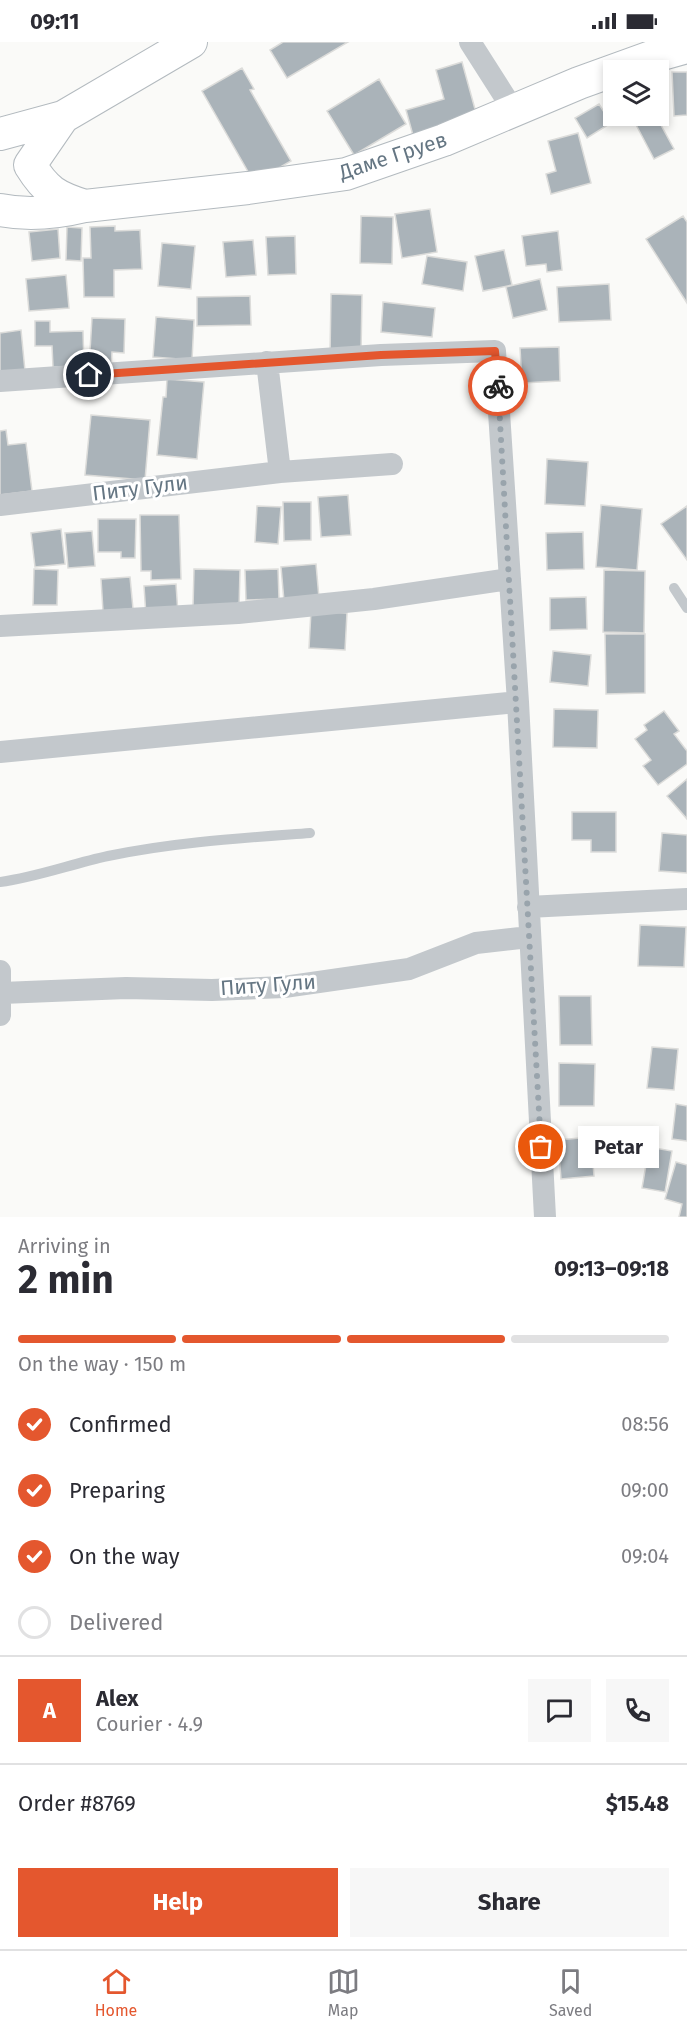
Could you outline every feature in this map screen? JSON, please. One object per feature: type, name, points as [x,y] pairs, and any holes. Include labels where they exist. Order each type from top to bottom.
[{"type":"street","points":[[0,135],[63,117],[191,42]]},
{"type":"street","points":[[470,42],[514,111]]},
{"type":"street","name":"Даме Груев","points":[[0,209],[30,214],[59,212],[85,206],[248,188],[346,174],[444,140],[579,83],[651,57],[687,47]]},
{"type":"street","points":[[0,209],[20,199],[27,189],[30,165],[63,117]]},
{"type":"street","points":[[0,135],[16,144],[25,153],[39,180],[59,198],[85,206]]},
{"type":"street","points":[[0,381],[267,362],[495,351],[518,702],[545,1217]]},
{"type":"street","points":[[267,362],[280,472]]},
{"type":"street","name":"Питу Гули","points":[[0,505],[280,472],[392,465]]},
{"type":"street","points":[[0,626],[168,619],[249,612],[374,599],[510,579]]},
{"type":"street","points":[[0,752],[518,702]]},
{"type":"street","points":[[528,907],[687,899]]},
{"type":"street","name":"Питу Гули","points":[[1,993],[126,988],[212,990],[284,987],[409,969],[476,943],[529,937]]},
{"type":"lane","points":[[674,588],[687,608]]},
{"type":"lane","points":[[0,882],[27,878],[108,856],[164,847],[310,833]]},
{"type":"building","points":[[283,42],[348,42],[287,78],[270,50]]},
{"type":"building","points":[[462,62],[478,120],[414,139],[406,110],[444,99],[436,70]]},
{"type":"building","points":[[242,68],[254,89],[250,90],[291,161],[254,182],[202,91]]},
{"type":"building","points":[[672,72],[687,72],[687,115],[674,116]]},
{"type":"building","points":[[379,79],[406,124],[354,155],[327,111]]},
{"type":"building","points":[[599,104],[603,110],[603,126],[606,126],[587,138],[575,118]]},
{"type":"building","points":[[637,126],[661,126],[674,149],[654,159]]},
{"type":"building","points":[[578,133],[591,183],[551,194],[546,174],[556,171],[548,141]]},
{"type":"building","points":[[430,209],[437,252],[402,258],[395,214]]},
{"type":"building","points":[[361,216],[393,217],[392,264],[360,263]]},
{"type":"building","points":[[683,216],[687,222],[687,303],[646,239]]},
{"type":"building","points":[[115,226],[115,231],[140,230],[142,269],[114,270],[114,297],[84,297],[83,258],[91,258],[90,227]]},
{"type":"building","points":[[67,227],[82,228],[81,261],[66,260]]},
{"type":"building","points":[[58,229],[60,258],[32,261],[29,232]]},
{"type":"building","points":[[558,231],[562,270],[547,272],[546,264],[526,266],[522,236]]},
{"type":"building","points":[[295,236],[296,274],[268,275],[266,237]]},
{"type":"building","points":[[253,240],[256,275],[226,277],[223,242]]},
{"type":"building","points":[[162,243],[195,246],[191,289],[158,286]]},
{"type":"building","points":[[504,250],[512,285],[483,291],[475,256]]},
{"type":"building","points":[[427,256],[467,262],[463,291],[422,284]]},
{"type":"building","points":[[66,275],[69,308],[29,311],[26,279]]},
{"type":"building","points":[[540,279],[547,310],[513,318],[506,287]]},
{"type":"building","points":[[609,284],[611,320],[559,322],[557,287]]},
{"type":"building","points":[[331,294],[362,295],[361,355],[330,355]]},
{"type":"building","points":[[250,296],[251,325],[197,326],[197,297]]},
{"type":"building","points":[[383,302],[435,308],[432,337],[381,332]]},
{"type":"building","points":[[156,317],[194,320],[192,360],[153,357]]},
{"type":"building","points":[[92,318],[125,319],[124,353],[112,352],[111,368],[89,367]]},
{"type":"building","points":[[35,321],[50,321],[50,332],[83,331],[84,366],[53,367],[52,346],[35,346]]},
{"type":"building","points":[[21,330],[25,371],[0,374],[0,333]]},
{"type":"building","points":[[559,347],[560,381],[522,383],[520,348]]},
{"type":"building","points":[[167,379],[204,382],[197,459],[157,455]]},
{"type":"building","points":[[91,415],[150,420],[145,480],[85,475]]},
{"type":"building","points":[[6,430],[8,445],[26,443],[32,491],[0,495],[0,431]]},
{"type":"building","points":[[547,459],[588,462],[585,506],[545,504]]},
{"type":"building","points":[[348,495],[351,535],[321,537],[318,497]]},
{"type":"building","points":[[283,502],[311,502],[311,540],[284,541]]},
{"type":"building","points":[[601,505],[642,509],[637,570],[596,567]]},
{"type":"building","points":[[257,506],[281,507],[278,544],[255,542]]},
{"type":"building","points":[[687,506],[687,560],[661,524]]},
{"type":"building","points":[[140,515],[179,515],[181,579],[151,580],[151,571],[141,571]]},
{"type":"building","points":[[98,519],[136,519],[135,558],[121,558],[121,552],[98,552]]},
{"type":"building","points":[[61,529],[65,564],[35,567],[31,533]]},
{"type":"building","points":[[92,531],[95,566],[68,568],[65,533]]},
{"type":"building","points":[[583,532],[584,569],[547,570],[546,533]]},
{"type":"building","points":[[316,564],[319,598],[284,601],[281,567]]},
{"type":"building","points":[[34,569],[58,570],[57,605],[33,605]]},
{"type":"building","points":[[194,569],[240,570],[239,609],[193,607]]},
{"type":"building","points":[[278,569],[279,599],[246,600],[245,570]]},
{"type":"building","points":[[604,570],[645,571],[644,633],[603,632]]},
{"type":"building","points":[[130,577],[133,609],[103,611],[101,579]]},
{"type":"building","points":[[176,584],[178,614],[146,616],[144,586]]},
{"type":"building","points":[[586,597],[587,629],[550,630],[550,598]]},
{"type":"building","points":[[311,611],[347,613],[345,650],[309,648]]},
{"type":"building","points":[[605,634],[645,634],[645,693],[606,694]]},
{"type":"building","points":[[553,651],[591,655],[588,686],[550,682]]},
{"type":"building","points":[[554,709],[598,710],[597,748],[553,747]]},
{"type":"building","points":[[664,711],[679,731],[674,734],[687,751],[687,764],[658,785],[643,766],[651,760],[635,739],[647,730],[644,725]]},
{"type":"building","points":[[687,779],[687,819],[667,796]]},
{"type":"building","points":[[572,812],[616,812],[616,852],[591,852],[591,840],[572,840]]},
{"type":"building","points":[[662,833],[687,835],[687,873],[659,871]]},
{"type":"building","points":[[640,925],[686,927],[684,967],[638,966]]},
{"type":"building","points":[[559,996],[591,996],[592,1045],[560,1045]]},
{"type":"building","points":[[652,1047],[678,1049],[674,1090],[647,1088]]},
{"type":"building","points":[[559,1063],[595,1064],[594,1106],[559,1106]]},
{"type":"building","points":[[676,1104],[687,1106],[687,1141],[672,1139]]},
{"type":"building","points":[[591,1137],[594,1176],[561,1179],[558,1140]]},
{"type":"building","points":[[649,1147],[672,1151],[665,1192],[642,1188]]},
{"type":"building","points":[[676,1162],[687,1165],[687,1217],[679,1217],[682,1204],[665,1199]]},
{"type":"way so far","points":[[498,386],[518,702],[541,1147]]},
{"type":"place","name":"Petar","points":[[541,1147]]},
{"type":"route","points":[[89,375],[381,355],[495,351],[498,386]]}]
